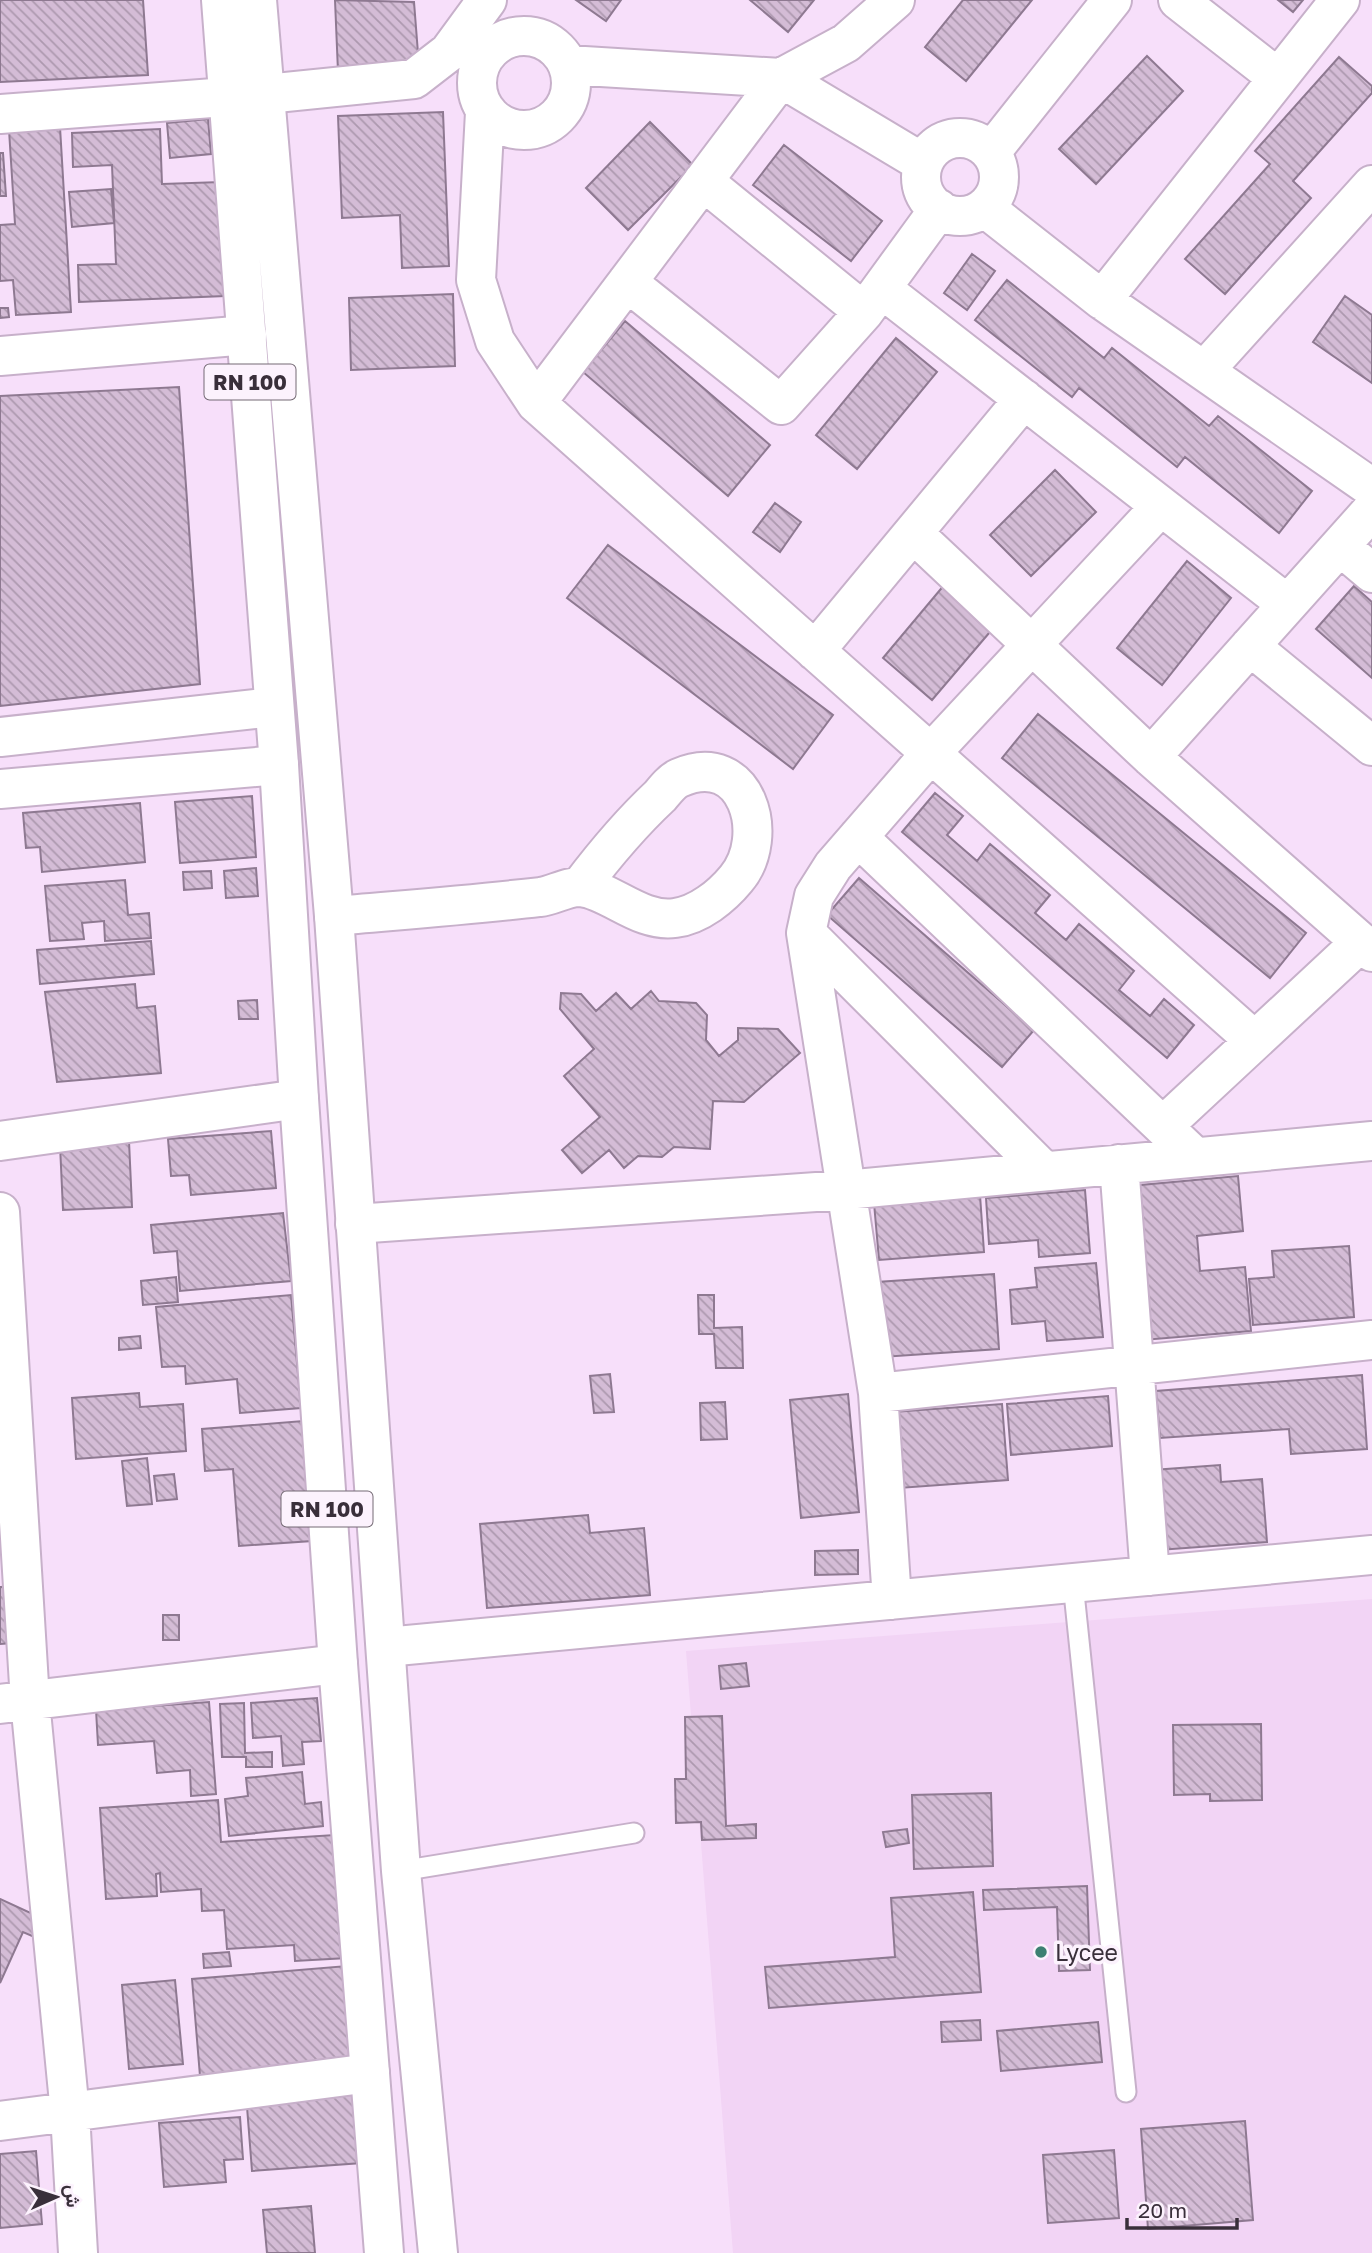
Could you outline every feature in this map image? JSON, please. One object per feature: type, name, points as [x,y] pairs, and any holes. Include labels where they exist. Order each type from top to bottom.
[{"type":"main road","name":"RN 100","points":[[221,0],[279,765],[338,1664],[384,2253]]},
{"type":"main road","points":[[257,0],[334,916],[401,1871],[438,2253]]},
{"type":"main road","points":[[467,55],[487,0]]},
{"type":"main road","points":[[536,403],[781,78],[846,43],[895,0]]},
{"type":"main road","points":[[991,152],[1112,0]]},
{"type":"main road","points":[[1178,0],[1278,78]]},
{"type":"main road","points":[[1102,300],[1340,0]]},
{"type":"main road","points":[[0,114],[266,94],[414,79],[467,55],[491,48],[511,37],[534,36],[554,46],[568,65],[572,87],[565,110],[548,125],[526,132],[503,127],[485,112]]},
{"type":"main road","points":[[467,55],[478,68],[477,91],[485,112],[476,280],[495,341],[536,403],[1254,1040]]},
{"type":"main road","points":[[568,65],[781,78],[923,163]]},
{"type":"main road","points":[[954,138],[974,140],[991,152],[1000,171],[997,191],[985,208],[967,216],[946,214],[930,202],[921,183],[923,163],[936,146],[954,138]]},
{"type":"main road","points":[[703,181],[873,300],[1024,399],[1287,604]]},
{"type":"main road","points":[[1204,371],[1372,185]]},
{"type":"main road","points":[[985,208],[1102,300],[1372,488]]},
{"type":"main road","points":[[627,282],[781,405],[873,300],[939,209]]},
{"type":"main road","points":[[0,356],[247,335]]},
{"type":"main road","points":[[815,651],[1024,399]]},
{"type":"main road","points":[[891,1601],[878,1393],[806,933],[814,897],[833,866],[930,753],[1161,506]]},
{"type":"main road","points":[[1151,757],[1372,510]]},
{"type":"main road","points":[[913,533],[1033,643],[1151,757],[1366,947],[1254,1040],[1163,1126]]},
{"type":"main road","points":[[1340,546],[1372,573]]},
{"type":"main road","points":[[1250,646],[1372,746]]},
{"type":"main road","points":[[0,737],[274,707]]},
{"type":"main road","points":[[0,789],[279,765]]},
{"type":"main road","points":[[334,916],[543,897],[580,887],[624,830],[678,778],[710,772],[728,778],[747,796],[752,823],[748,865],[729,887],[704,908],[676,918],[652,917],[580,887]]},
{"type":"main road","points":[[858,837],[1195,1157]]},
{"type":"main road","points":[[806,933],[1044,1171]]},
{"type":"main road","points":[[0,1141],[299,1100]]},
{"type":"main road","points":[[355,1224],[845,1189],[1372,1141]]},
{"type":"main road","points":[[1119,1164],[1150,1576]]},
{"type":"main road","points":[[0,1212],[15,1703],[70,2113],[78,2253]]},
{"type":"main road","points":[[878,1393],[1372,1340]]},
{"type":"main road","points":[[386,1647],[1372,1555]]},
{"type":"main road","points":[[15,1703],[338,1664]]},
{"type":"main road","points":[[0,2121],[370,2073]]},
{"type":"lane","points":[[1073,1583],[1126,2092]]},
{"type":"lane","points":[[401,1871],[634,1833]]},
{"type":"shaded area","name":"Lycee","points":[[1372,1599],[1372,2253],[733,2253],[686,1651]]},
{"type":"building","points":[[0,0],[143,0],[148,75],[0,82]]},
{"type":"building","points":[[335,0],[414,2],[419,66],[338,72]]},
{"type":"building","points":[[576,0],[621,0],[606,21]]},
{"type":"building","points":[[750,0],[814,0],[788,32]]},
{"type":"building","points":[[963,0],[1032,0],[966,81],[925,47]]},
{"type":"building","points":[[1278,0],[1303,0],[1293,12]]},
{"type":"building","points":[[1147,56],[1183,91],[1096,184],[1059,149]]},
{"type":"building","points":[[1339,57],[1372,86],[1372,93],[1293,181],[1311,198],[1225,294],[1185,259],[1270,164],[1255,151]]},
{"type":"building","points":[[443,112],[449,266],[402,268],[400,215],[342,218],[338,116]]},
{"type":"building","points":[[208,119],[211,154],[170,158],[167,123]]},
{"type":"building","points":[[650,122],[693,165],[628,230],[586,188]]},
{"type":"building","points":[[60,127],[71,312],[16,315],[13,280],[0,281],[0,225],[15,224],[9,130]]},
{"type":"building","points":[[160,129],[162,184],[221,182],[225,296],[79,302],[78,265],[116,264],[112,165],[73,167],[72,133]]},
{"type":"building","points":[[784,145],[882,221],[851,261],[753,185]]},
{"type":"building","points":[[0,153],[3,153],[6,196],[0,196]]},
{"type":"building","points":[[111,189],[114,223],[72,227],[69,192]]},
{"type":"building","points":[[972,254],[995,271],[967,310],[944,293]]},
{"type":"building","points":[[1007,280],[1104,358],[1112,348],[1209,426],[1218,416],[1312,491],[1279,533],[1185,457],[1177,467],[1079,388],[1072,397],[975,320]]},
{"type":"building","points":[[453,294],[455,366],[351,370],[349,298]]},
{"type":"building","points":[[1345,296],[1372,315],[1372,383],[1313,342]]},
{"type":"building","points":[[0,308],[8,308],[9,317],[0,318]]},
{"type":"building","points":[[625,321],[770,445],[728,496],[583,372]]},
{"type":"building","points":[[896,338],[937,372],[857,469],[816,435]]},
{"type":"building","points":[[179,387],[200,684],[0,706],[0,396]]},
{"type":"building","points":[[1055,470],[1096,512],[1031,576],[990,535]]},
{"type":"building","points":[[775,503],[801,522],[780,552],[753,532]]},
{"type":"building","points":[[608,545],[833,715],[793,769],[567,598]]},
{"type":"building","points":[[1187,561],[1231,598],[1162,685],[1117,648]]},
{"type":"building","points":[[945,584],[995,626],[932,700],[883,658]]},
{"type":"building","points":[[1354,586],[1372,602],[1372,678],[1316,629]]},
{"type":"building","points":[[1038,714],[1306,933],[1270,978],[1002,758]]},
{"type":"building","points":[[935,793],[963,816],[947,835],[977,861],[990,844],[1050,895],[1035,913],[1066,940],[1079,924],[1134,971],[1119,990],[1150,1016],[1164,999],[1194,1025],[1167,1058],[902,832]]},
{"type":"building","points":[[252,796],[256,857],[180,863],[175,802]]},
{"type":"building","points":[[140,803],[145,862],[42,872],[40,847],[26,848],[23,813]]},
{"type":"building","points":[[256,868],[258,896],[226,898],[224,871]]},
{"type":"building","points":[[211,871],[212,888],[184,890],[183,872]]},
{"type":"building","points":[[859,878],[1034,1030],[1002,1067],[827,915]]},
{"type":"building","points":[[125,880],[128,915],[149,913],[151,938],[105,941],[104,921],[82,923],[84,939],[50,941],[45,886]]},
{"type":"building","points":[[151,941],[154,974],[40,984],[37,950]]},
{"type":"building","points":[[135,984],[137,1008],[155,1006],[161,1073],[57,1082],[45,992]]},
{"type":"building","points":[[651,991],[659,1001],[696,1003],[707,1015],[706,1040],[719,1056],[738,1040],[738,1028],[778,1029],[800,1053],[744,1102],[713,1101],[710,1149],[674,1147],[662,1157],[638,1156],[624,1168],[609,1150],[582,1173],[562,1150],[600,1117],[564,1076],[594,1049],[560,1009],[561,993],[581,994],[596,1011],[616,993],[631,1009]]},
{"type":"building","points":[[257,1000],[258,1019],[239,1019],[238,1001]]},
{"type":"building","points":[[271,1131],[276,1188],[191,1195],[189,1175],[171,1176],[168,1139]]},
{"type":"building","points":[[129,1141],[132,1207],[63,1210],[60,1145]]},
{"type":"building","points":[[1238,1176],[1243,1231],[1197,1236],[1200,1271],[1245,1267],[1251,1331],[1143,1340],[1130,1186]]},
{"type":"building","points":[[1085,1190],[1090,1253],[1039,1257],[1038,1240],[989,1244],[986,1198]]},
{"type":"building","points":[[980,1195],[984,1252],[879,1260],[874,1203]]},
{"type":"building","points":[[283,1213],[291,1281],[180,1291],[177,1251],[154,1253],[151,1225]]},
{"type":"building","points":[[1349,1246],[1354,1317],[1253,1325],[1249,1279],[1274,1277],[1272,1251]]},
{"type":"building","points":[[1096,1263],[1103,1337],[1047,1341],[1045,1321],[1012,1324],[1010,1290],[1037,1287],[1035,1268]]},
{"type":"building","points":[[994,1274],[999,1349],[882,1357],[877,1282]]},
{"type":"building","points":[[176,1277],[178,1302],[143,1305],[141,1281]]},
{"type":"building","points":[[291,1295],[301,1408],[240,1413],[237,1379],[186,1384],[185,1366],[162,1367],[156,1307]]},
{"type":"building","points":[[698,1295],[714,1295],[714,1328],[742,1327],[743,1368],[716,1368],[714,1334],[699,1334]]},
{"type":"building","points":[[140,1336],[141,1348],[119,1350],[119,1338]]},
{"type":"building","points":[[610,1374],[614,1412],[594,1413],[590,1376]]},
{"type":"building","points":[[1362,1375],[1367,1449],[1291,1454],[1289,1429],[1160,1438],[1156,1391]]},
{"type":"building","points":[[139,1393],[140,1407],[183,1404],[186,1451],[76,1459],[72,1398]]},
{"type":"building","points":[[848,1394],[859,1512],[801,1518],[790,1400]]},
{"type":"building","points":[[1108,1396],[1112,1446],[1011,1455],[1007,1404]]},
{"type":"building","points":[[725,1402],[727,1439],[701,1440],[700,1403]]},
{"type":"building","points":[[1002,1404],[1008,1480],[899,1488],[893,1412]]},
{"type":"building","points":[[303,1421],[312,1541],[239,1546],[233,1469],[205,1471],[202,1429]]},
{"type":"building","points":[[147,1458],[152,1504],[127,1506],[122,1461]]},
{"type":"building","points":[[1220,1465],[1221,1482],[1262,1479],[1267,1542],[1159,1550],[1153,1470]]},
{"type":"building","points":[[174,1474],[177,1499],[157,1501],[154,1476]]},
{"type":"building","points":[[588,1515],[590,1533],[644,1528],[650,1595],[487,1608],[480,1524]]},
{"type":"building","points":[[858,1550],[858,1574],[815,1575],[815,1551]]},
{"type":"building","points":[[21,1586],[26,1642],[0,1644],[0,1587]]},
{"type":"building","points":[[163,1615],[179,1615],[179,1640],[163,1640]]},
{"type":"building","points":[[746,1663],[749,1686],[721,1689],[719,1666]]},
{"type":"building","points":[[317,1698],[321,1741],[302,1742],[304,1764],[283,1766],[281,1736],[253,1738],[251,1703]]},
{"type":"building","points":[[209,1702],[216,1794],[191,1796],[190,1770],[157,1773],[154,1741],[98,1745],[96,1710]]},
{"type":"building","points":[[244,1703],[245,1753],[272,1752],[272,1767],[246,1767],[246,1757],[222,1757],[220,1704]]},
{"type":"building","points":[[722,1716],[726,1826],[756,1824],[756,1838],[702,1840],[701,1822],[676,1823],[675,1779],[686,1779],[685,1717]]},
{"type":"building","points":[[1261,1724],[1262,1800],[1210,1801],[1210,1794],[1174,1795],[1173,1725]]},
{"type":"building","points":[[302,1772],[305,1804],[321,1802],[323,1826],[229,1836],[225,1799],[248,1796],[246,1778]]},
{"type":"building","points":[[991,1793],[993,1866],[914,1869],[912,1795]]},
{"type":"building","points":[[218,1800],[221,1842],[335,1835],[347,1958],[295,1961],[294,1945],[227,1949],[224,1910],[202,1911],[201,1889],[161,1892],[160,1873],[156,1874],[157,1896],[106,1899],[100,1808]]},
{"type":"building","points":[[907,1829],[909,1843],[886,1847],[883,1832]]},
{"type":"building","points":[[1087,1886],[1090,1970],[1059,1971],[1057,1907],[984,1910],[983,1890]]},
{"type":"building","points":[[973,1892],[981,1992],[769,2008],[765,1967],[895,1957],[891,1898]]},
{"type":"building","points":[[0,1899],[48,1921],[39,1939],[23,1932],[0,1983]]},
{"type":"building","points":[[229,1952],[231,1966],[204,1968],[203,1954]]},
{"type":"building","points":[[347,1966],[355,2063],[200,2076],[192,1979]]},
{"type":"building","points":[[175,1980],[183,2064],[129,2069],[122,1985]]},
{"type":"building","points":[[980,2020],[981,2040],[942,2042],[941,2022]]},
{"type":"building","points":[[1098,2022],[1102,2062],[1001,2071],[997,2031]]},
{"type":"building","points":[[356,2086],[362,2163],[252,2171],[246,2094]]},
{"type":"building","points":[[240,2117],[243,2159],[224,2160],[226,2182],[164,2187],[159,2123]]},
{"type":"building","points":[[1245,2121],[1253,2220],[1148,2229],[1141,2129]]},
{"type":"building","points":[[1114,2150],[1119,2218],[1048,2223],[1043,2155]]},
{"type":"building","points":[[36,2151],[42,2224],[0,2228],[0,2154]]},
{"type":"building","points":[[311,2206],[315,2253],[267,2253],[263,2210]]},
{"type":"place","name":"Lycee","points":[[1041,1952]]}]
